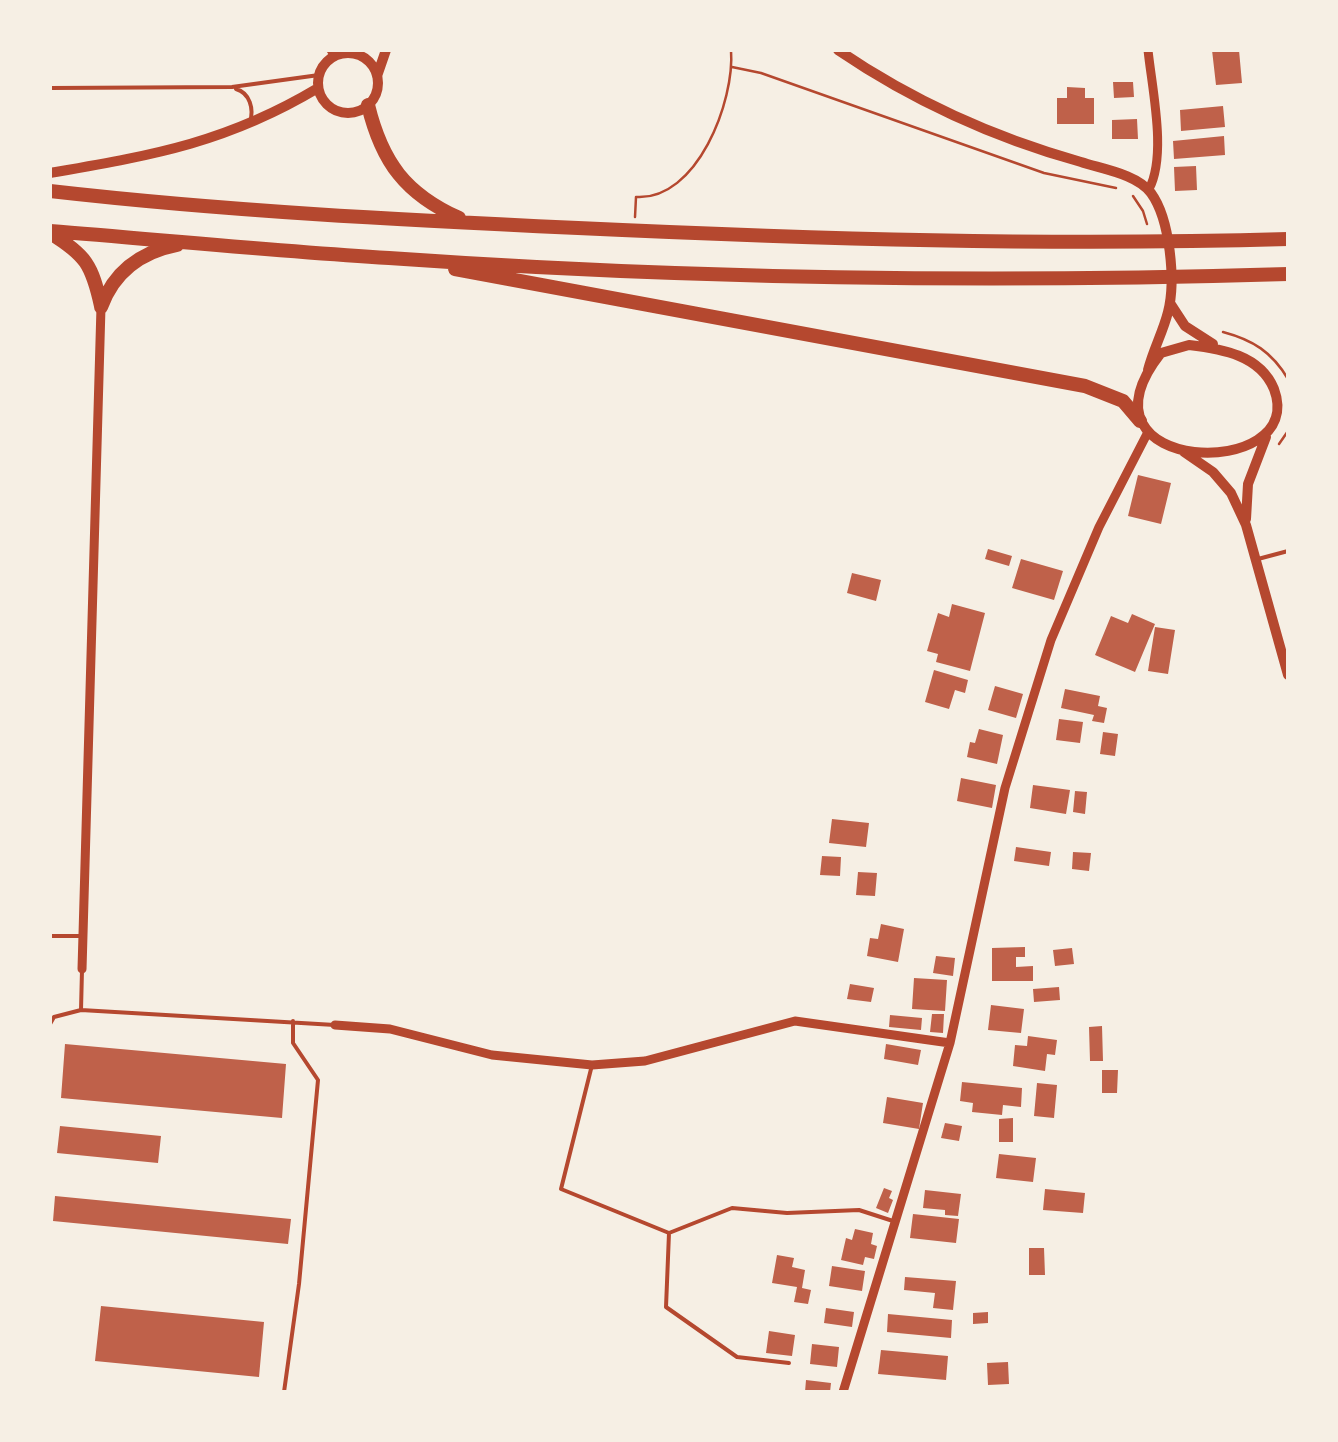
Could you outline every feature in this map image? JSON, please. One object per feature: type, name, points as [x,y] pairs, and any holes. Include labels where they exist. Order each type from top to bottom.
[{"type":"highway","points":[[368,105],[374,131],[408,187],[432,206],[469,223]]},
{"type":"highway","points":[[50,191],[175,205],[773,237],[1096,242],[1288,239]]},
{"type":"highway","points":[[50,232],[390,258],[742,274],[1098,277],[1288,274]]},
{"type":"highway","points":[[50,232],[78,251],[90,265],[102,307]]},
{"type":"highway","points":[[102,307],[109,287],[136,262],[172,246],[198,242]]},
{"type":"highway","points":[[390,258],[1085,386],[1123,402],[1144,426]]},
{"type":"street","points":[[377,77],[367,60],[353,51],[333,53],[319,75],[318,88],[334,110],[352,113],[368,105],[374,97],[386,50]]},
{"type":"street","points":[[838,50],[960,118],[1027,147],[1119,174],[1149,190],[1168,235],[1170,303],[1138,392],[1144,426],[1130,467],[1051,640],[1010,770],[950,1043],[843,1392]]},
{"type":"street","points":[[1148,50],[1158,154],[1157,172],[1149,190]]},
{"type":"street","points":[[50,173],[206,142],[318,88]]},
{"type":"street","points":[[1170,303],[1186,326],[1204,341],[1247,358],[1270,381],[1277,398],[1276,423]]},
{"type":"street","points":[[82,969],[102,307]]},
{"type":"street","points":[[1148,370],[1161,353],[1177,346],[1227,351]]},
{"type":"street","points":[[1246,525],[1248,484],[1266,437],[1288,415]]},
{"type":"street","points":[[1144,426],[1166,444],[1202,452],[1238,448],[1266,437]]},
{"type":"street","points":[[1183,450],[1213,472],[1232,493],[1246,525],[1288,675]]},
{"type":"street","points":[[335,1024],[390,1029],[492,1055],[592,1065],[645,1062],[795,1021],[950,1043]]},
{"type":"lane","points":[[50,88],[232,87],[319,75]]},
{"type":"lane","points":[[232,87],[243,91],[250,102],[252,115],[248,125]]},
{"type":"lane","points":[[1254,560],[1288,551]]},
{"type":"lane","points":[[50,936],[83,936]]},
{"type":"lane","points":[[81,1010],[82,969]]},
{"type":"lane","points":[[50,1024],[54,1017],[81,1010],[335,1024]]},
{"type":"lane","points":[[284,1392],[299,1284],[318,1080],[293,1042],[294,1021]]},
{"type":"lane","points":[[592,1065],[562,1188],[669,1232],[732,1208],[787,1213],[859,1210],[896,1221]]},
{"type":"lane","points":[[669,1232],[666,1307],[737,1356],[788,1363]]},
{"type":"path","points":[[634,231],[636,197],[651,198],[666,190],[700,157],[713,136],[724,112],[731,50]]},
{"type":"path","points":[[732,67],[762,73],[1044,173],[1120,189]]},
{"type":"path","points":[[1133,196],[1144,211],[1150,237]]},
{"type":"building","points":[[1212,50],[1239,50],[1242,83],[1216,85]]},
{"type":"building","points":[[1113,82],[1133,82],[1134,97],[1114,98]]},
{"type":"building","points":[[1067,87],[1085,88],[1085,98],[1094,98],[1094,124],[1057,124],[1057,98],[1067,98]]},
{"type":"building","points":[[1223,106],[1225,127],[1181,131],[1180,110]]},
{"type":"building","points":[[1137,119],[1138,139],[1112,139],[1112,120]]},
{"type":"building","points":[[1224,136],[1225,155],[1174,159],[1173,141]]},
{"type":"building","points":[[1196,166],[1197,190],[1175,191],[1174,167]]},
{"type":"building","points":[[1138,475],[1171,483],[1161,524],[1128,516]]},
{"type":"building","points":[[988,549],[1012,556],[1009,566],[985,559]]},
{"type":"building","points":[[1021,559],[1063,571],[1054,600],[1012,588]]},
{"type":"building","points":[[852,573],[881,580],[876,601],[847,593]]},
{"type":"building","points":[[952,604],[985,613],[970,671],[936,662],[938,654],[927,651],[938,613],[949,617]]},
{"type":"building","points":[[1132,614],[1155,624],[1135,672],[1095,655],[1111,616],[1128,623]]},
{"type":"building","points":[[1155,627],[1175,630],[1168,674],[1148,671]]},
{"type":"building","points":[[934,670],[968,680],[965,693],[955,690],[949,709],[925,702]]},
{"type":"building","points":[[995,686],[1023,694],[1016,718],[988,710]]},
{"type":"building","points":[[1065,689],[1100,696],[1098,706],[1107,708],[1104,723],[1092,721],[1094,715],[1061,708]]},
{"type":"building","points":[[1059,719],[1083,722],[1080,743],[1056,740]]},
{"type":"building","points":[[979,729],[1003,735],[997,764],[967,757],[970,742],[975,743]]},
{"type":"building","points":[[1103,732],[1118,734],[1115,756],[1100,754]]},
{"type":"building","points":[[961,778],[996,785],[992,808],[957,801]]},
{"type":"building","points":[[1033,785],[1070,790],[1066,814],[1030,808]]},
{"type":"building","points":[[1075,791],[1087,792],[1085,814],[1073,812]]},
{"type":"building","points":[[832,819],[869,823],[866,847],[829,843]]},
{"type":"building","points":[[1016,847],[1051,852],[1049,866],[1014,861]]},
{"type":"building","points":[[1073,852],[1091,853],[1089,871],[1072,869]]},
{"type":"building","points":[[822,856],[841,857],[840,876],[820,875]]},
{"type":"building","points":[[858,872],[877,873],[875,896],[856,895]]},
{"type":"building","points":[[881,924],[904,929],[898,962],[867,956],[870,938],[878,939]]},
{"type":"building","points":[[1025,947],[1025,957],[1016,957],[1016,967],[1033,966],[1033,981],[992,981],[992,948]]},
{"type":"building","points":[[1072,948],[1074,964],[1055,966],[1053,950]]},
{"type":"building","points":[[936,956],[955,958],[953,976],[933,973]]},
{"type":"building","points":[[914,978],[947,980],[945,1011],[912,1009]]},
{"type":"building","points":[[850,984],[874,988],[871,1002],[847,999]]},
{"type":"building","points":[[1059,987],[1060,1000],[1034,1002],[1033,989]]},
{"type":"building","points":[[991,1005],[1024,1009],[1021,1033],[988,1030]]},
{"type":"building","points":[[932,1014],[944,1014],[943,1033],[930,1032]]},
{"type":"building","points":[[890,1015],[922,1018],[921,1030],[889,1027]]},
{"type":"building","points":[[1102,1026],[1103,1061],[1090,1061],[1089,1027]]},
{"type":"building","points":[[1028,1036],[1057,1040],[1055,1055],[1047,1054],[1045,1071],[1013,1066],[1015,1045],[1027,1046]]},
{"type":"building","points":[[65,1044],[286,1064],[282,1118],[61,1098]]},
{"type":"building","points":[[886,1044],[921,1050],[918,1065],[884,1059]]},
{"type":"building","points":[[1102,1070],[1118,1070],[1117,1093],[1102,1093]]},
{"type":"building","points":[[962,1082],[1022,1088],[1021,1107],[1003,1105],[1002,1115],[972,1112],[973,1103],[960,1101]]},
{"type":"building","points":[[1037,1083],[1057,1085],[1054,1118],[1034,1116]]},
{"type":"building","points":[[887,1097],[923,1103],[919,1129],[883,1123]]},
{"type":"building","points":[[1013,1118],[1013,1142],[999,1142],[999,1119]]},
{"type":"building","points":[[945,1123],[962,1126],[959,1141],[941,1138]]},
{"type":"building","points":[[60,1126],[161,1136],[158,1163],[57,1153]]},
{"type":"building","points":[[999,1154],[1036,1158],[1033,1182],[996,1178]]},
{"type":"building","points":[[884,1188],[892,1191],[888,1213],[876,1208]]},
{"type":"building","points":[[1045,1189],[1085,1193],[1083,1213],[1043,1210]]},
{"type":"building","points":[[925,1190],[961,1194],[958,1216],[923,1208]]},
{"type":"building","points":[[55,1196],[291,1219],[288,1244],[53,1221]]},
{"type":"building","points":[[913,1214],[959,1219],[956,1243],[910,1238]]},
{"type":"building","points":[[855,1229],[873,1233],[871,1244],[877,1246],[874,1259],[865,1257],[863,1265],[841,1260],[846,1238],[852,1240]]},
{"type":"building","points":[[1029,1248],[1044,1248],[1045,1275],[1029,1275]]},
{"type":"building","points":[[777,1255],[794,1258],[792,1267],[805,1270],[802,1288],[811,1290],[808,1304],[794,1302],[797,1287],[772,1283]]},
{"type":"building","points":[[832,1266],[865,1271],[862,1291],[829,1286]]},
{"type":"building","points":[[905,1277],[956,1281],[953,1310],[933,1308],[935,1293],[904,1290]]},
{"type":"building","points":[[101,1306],[264,1322],[259,1377],[95,1361]]},
{"type":"building","points":[[826,1308],[854,1312],[852,1327],[824,1323]]},
{"type":"building","points":[[988,1312],[988,1323],[973,1324],[973,1313]]},
{"type":"building","points":[[888,1314],[952,1320],[951,1338],[887,1332]]},
{"type":"building","points":[[769,1331],[795,1335],[792,1356],[766,1353]]},
{"type":"building","points":[[812,1344],[839,1347],[837,1367],[810,1364]]},
{"type":"building","points":[[881,1350],[948,1356],[946,1380],[878,1374]]},
{"type":"building","points":[[1008,1362],[1009,1384],[988,1385],[987,1363]]},
{"type":"building","points":[[806,1380],[831,1383],[830,1392],[805,1392]]}]
